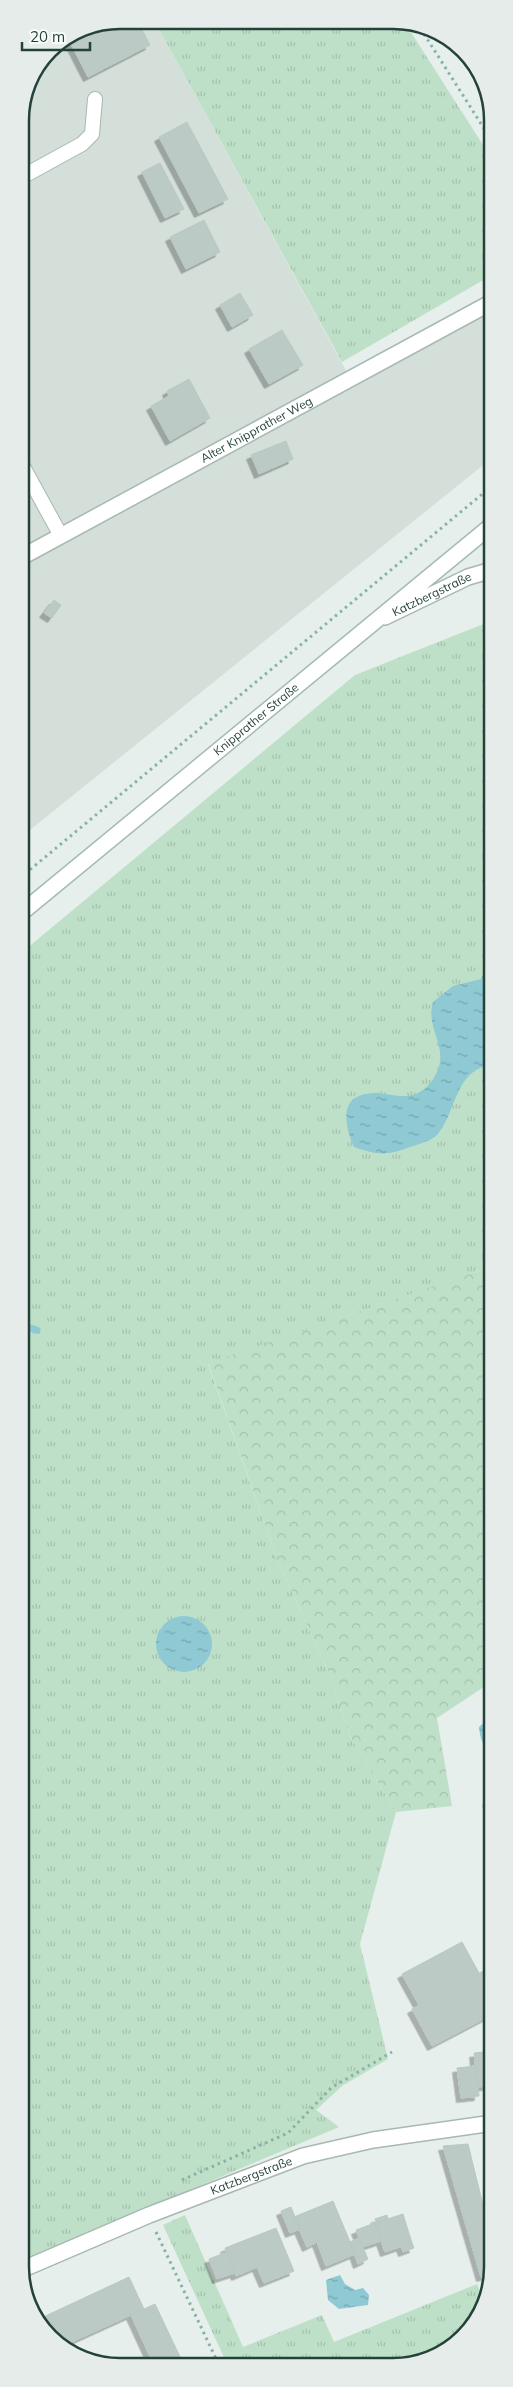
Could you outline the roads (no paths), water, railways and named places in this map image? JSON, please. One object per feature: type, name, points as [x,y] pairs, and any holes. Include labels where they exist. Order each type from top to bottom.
[{"type":"street","name":"Alter Knipprather Weg","points":[[29,553],[484,306]]},
{"type":"street","name":"Knipprather Straße","points":[[29,907],[484,532]]},
{"type":"street","name":"Katzbergstraße","points":[[374,623],[468,577],[484,572]]},
{"type":"street","name":"Katzbergstraße","points":[[29,2267],[148,2215],[303,2156],[373,2140],[484,2124]]},
{"type":"lane","points":[[29,173],[82,144],[92,134],[95,99]]},
{"type":"lane","points":[[29,477],[61,536]]},
{"type":"water","points":[[484,973],[484,1067],[471,1074],[464,1083],[438,1134],[425,1142],[388,1153],[369,1152],[354,1147],[346,1120],[349,1104],[362,1095],[374,1093],[408,1096],[418,1093],[429,1085],[438,1070],[440,1060],[440,1050],[432,1023],[433,1002],[453,986],[481,979]]},
{"type":"water","points":[[184,1616],[195,1618],[204,1624],[210,1633],[212,1644],[210,1655],[204,1664],[195,1670],[184,1672],[173,1670],[164,1664],[158,1655],[156,1644],[158,1633],[164,1624],[173,1618]]},
{"type":"water","points":[[484,1722],[484,1745],[479,1731],[479,1727]]},
{"type":"water","points":[[340,2275],[345,2284],[355,2290],[363,2288],[369,2295],[368,2305],[339,2309],[328,2300],[326,2280]]},
{"type":"waterway","points":[[29,1328],[37,1330]]}]
